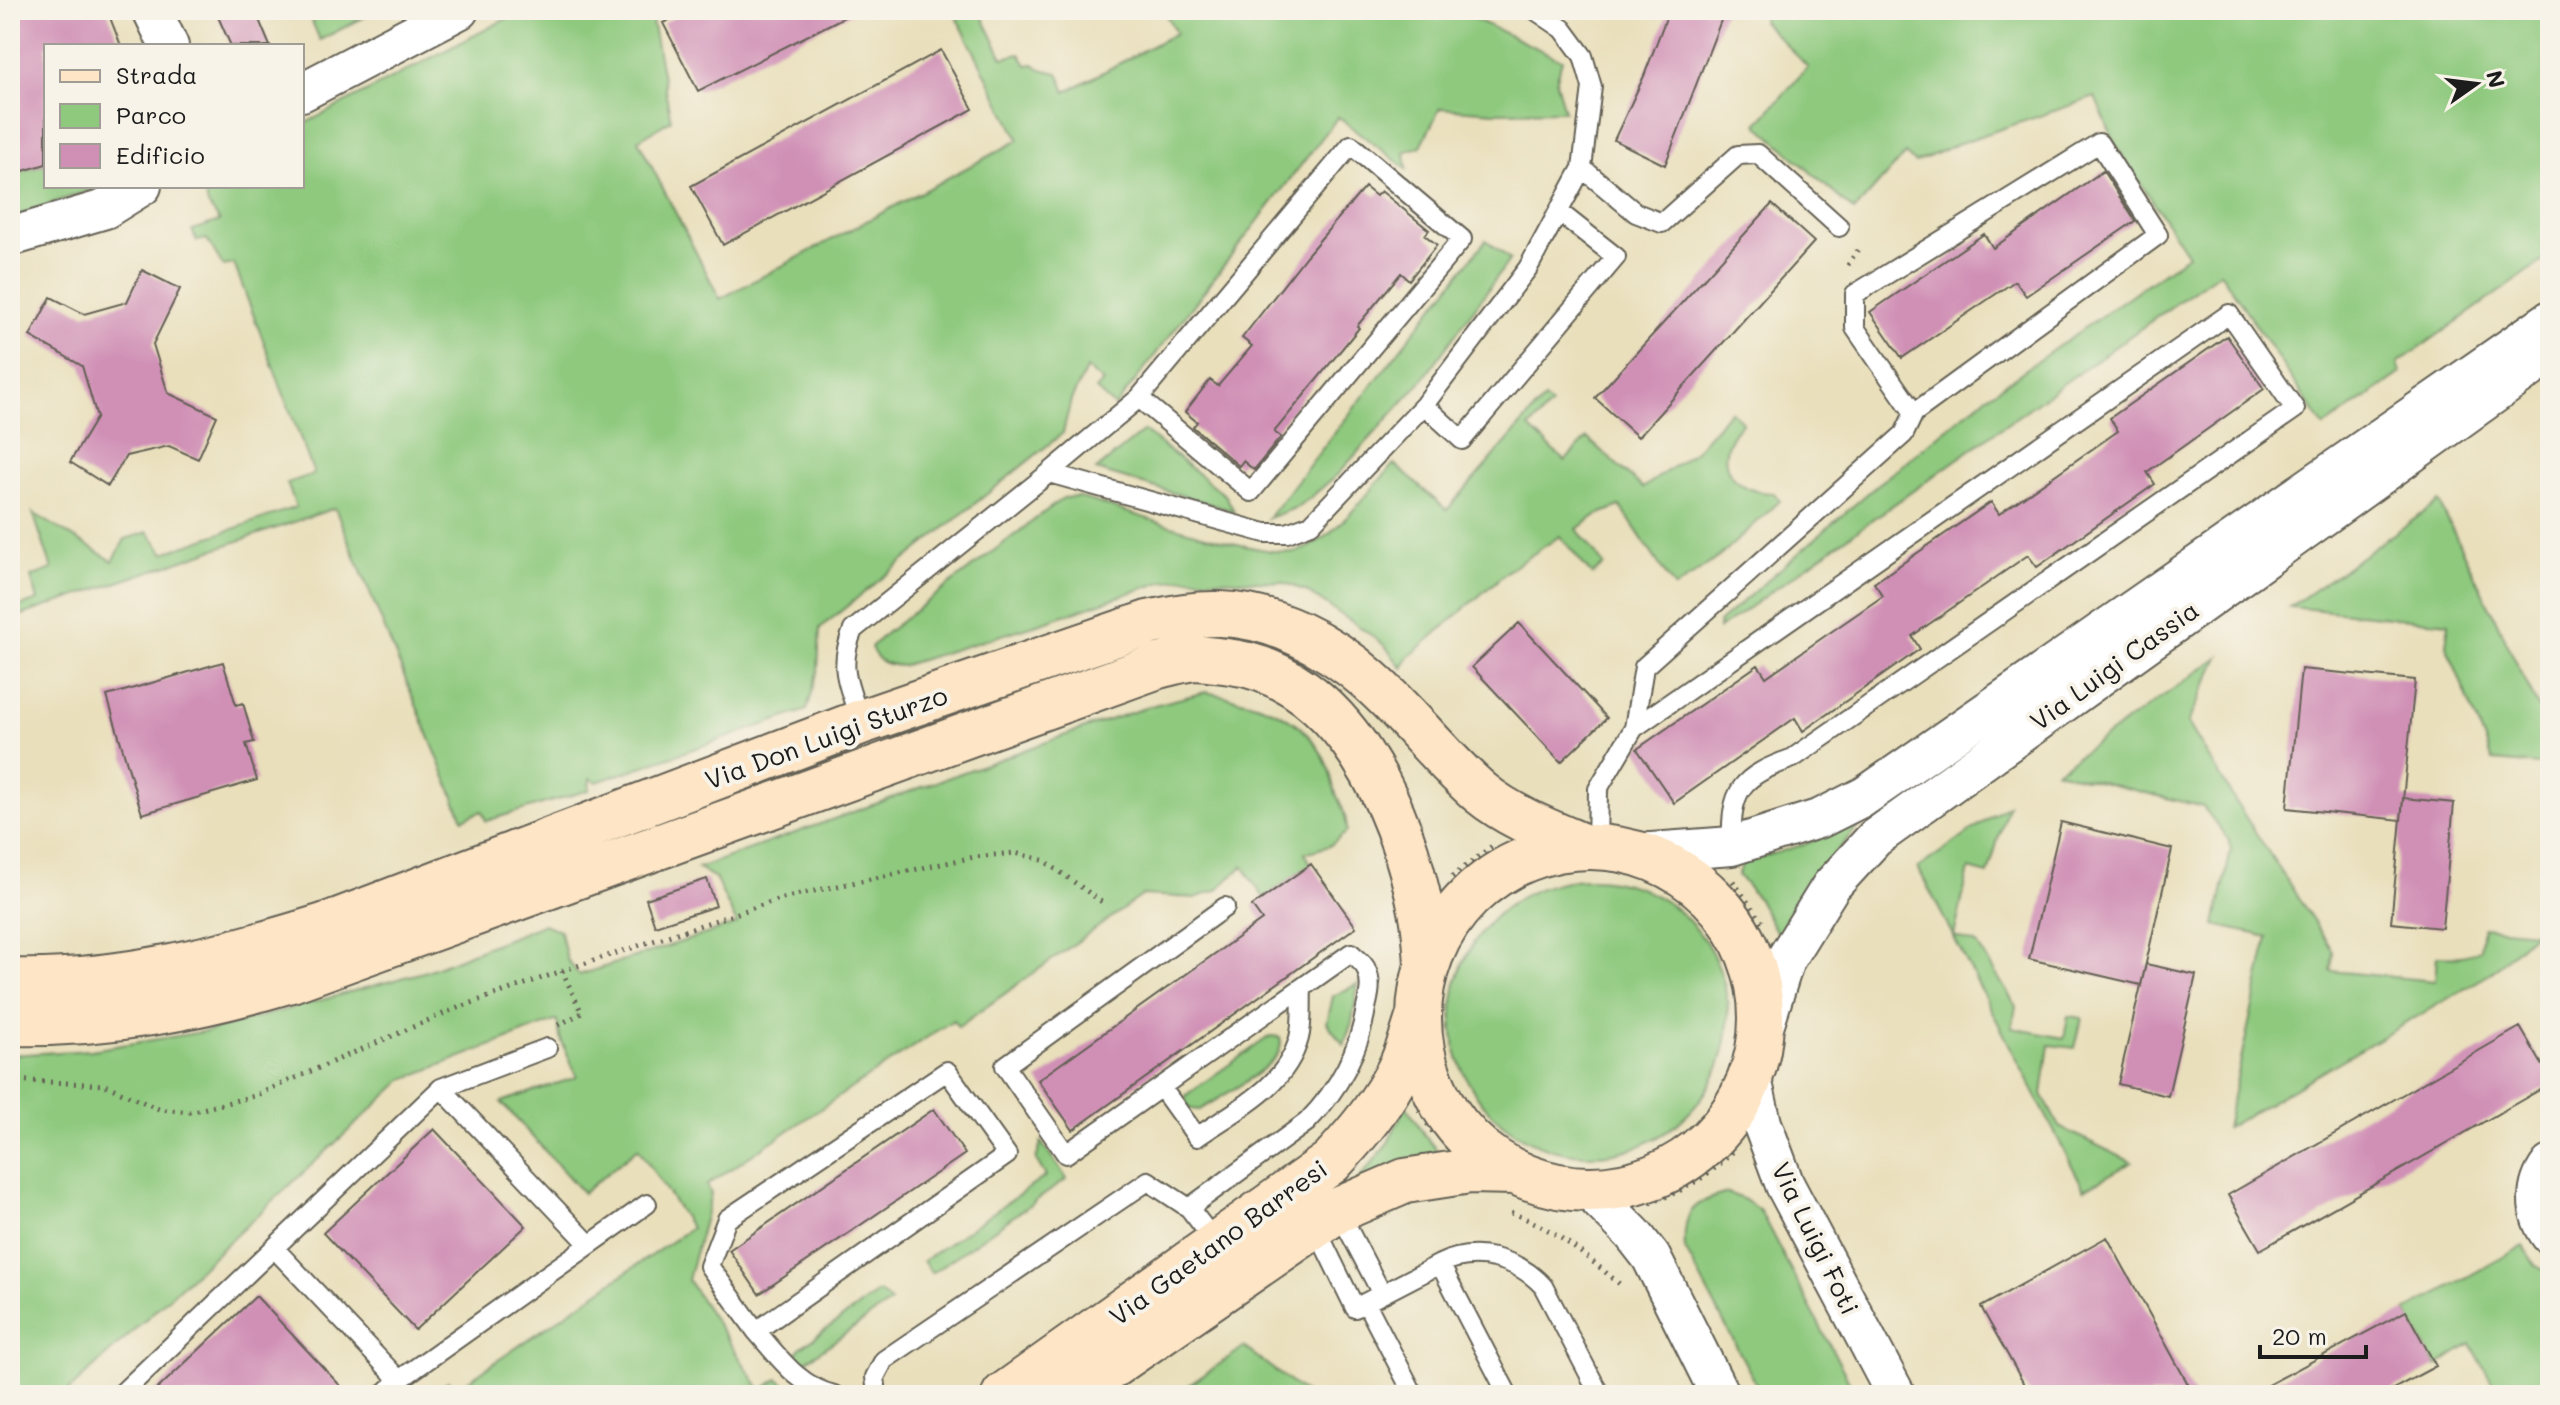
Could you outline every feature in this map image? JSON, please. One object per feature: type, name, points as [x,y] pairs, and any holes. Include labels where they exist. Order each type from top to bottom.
[{"type":"street","points":[[152,10],[168,44]]},
{"type":"street","points":[[304,91],[459,10]]},
{"type":"street","points":[[10,237],[105,209],[139,188]]},
{"type":"street","name":"Via Luigi Cassia","points":[[1606,849],[1714,848],[1821,818],[1865,796],[2550,320]]},
{"type":"street","name":"Via Luigi Cassia","points":[[1757,1078],[1785,960],[1831,886],[1875,838],[2550,354]]},
{"type":"street","name":"Via Don Luigi Sturzo","points":[[10,981],[55,982],[164,970],[252,949],[324,926],[861,722],[1148,623],[1185,615],[1223,614],[1283,627],[1330,651],[1369,679],[1447,762],[1484,796],[1538,827],[1680,873],[1699,886],[1724,912],[1742,942],[1755,975],[1760,1009],[1757,1078]]},
{"type":"street","name":"Via Don Luigi Sturzo","points":[[10,1023],[70,1023],[124,1018],[216,1003],[291,980],[1158,666],[1194,658],[1238,663],[1270,672],[1323,705],[1347,731],[1374,777],[1404,849],[1422,915],[1427,964]]},
{"type":"street","points":[[1606,849],[1551,851],[1517,863],[1488,880],[1455,913],[1427,964],[1421,990],[1419,1016],[1423,1055],[1435,1091],[1456,1124],[1484,1152],[1508,1192],[1551,1185],[1600,1201],[1651,1257],[1720,1395]]},
{"type":"street","name":"Via Gaetano Barresi","points":[[1004,1395],[1331,1162],[1366,1124],[1401,1066],[1419,1016]]},
{"type":"street","points":[[1600,1201],[1623,1186],[1657,1176],[1688,1158],[1714,1135],[1757,1078]]},
{"type":"street","name":"Via Luigi Foti","points":[[1757,1078],[1785,1185],[1896,1395]]},
{"type":"street","points":[[2550,1165],[2539,1187],[2537,1206],[2543,1226],[2550,1235]]},
{"type":"street","name":"Via Gaetano Barresi","points":[[1070,1395],[1326,1217],[1405,1181],[1470,1171],[1508,1192]]},
{"type":"lane","points":[[1049,473],[1265,533],[1287,533],[1311,524],[1424,405],[1528,268],[1582,168],[1592,87],[1583,56],[1563,29],[1535,10]]},
{"type":"lane","points":[[1606,849],[1598,789],[1634,728],[1644,667],[1904,434],[1914,413],[2158,235],[2099,143],[1855,294],[1855,328],[1914,413]]},
{"type":"lane","points":[[861,722],[846,676],[844,651],[853,630],[1139,398],[1351,145],[1462,239],[1251,492],[1139,398]]},
{"type":"lane","points":[[1582,168],[1636,213],[1662,223],[1738,155],[1758,154],[1839,227]]},
{"type":"lane","points":[[1424,405],[1462,440],[1616,257],[1559,212]]},
{"type":"lane","points":[[1634,728],[2229,314],[2295,409],[1793,758],[1764,768],[1743,782],[1714,848]]},
{"type":"lane","points":[[1189,1208],[1307,1122],[1324,1105],[1346,1072],[1363,1032],[1371,984],[1367,968],[1351,953],[1066,1154],[1005,1066],[1225,907]]},
{"type":"lane","points":[[1161,1087],[1197,1137],[1268,1088],[1289,1066],[1300,1036],[1302,988]]},
{"type":"lane","points":[[120,1395],[441,1088],[547,1048]]},
{"type":"lane","points":[[756,1331],[1007,1155],[947,1071],[727,1219],[709,1266],[756,1331],[791,1371],[834,1395]]},
{"type":"lane","points":[[441,1088],[589,1244]]},
{"type":"lane","points":[[872,1394],[875,1377],[884,1360],[1148,1181],[1189,1208],[1217,1244]]},
{"type":"lane","points":[[383,1395],[399,1380],[647,1204]]},
{"type":"lane","points":[[1326,1217],[1355,1308],[1454,1257],[1471,1255],[1514,1264],[1532,1274],[1543,1286],[1600,1395]]},
{"type":"lane","points":[[1326,1217],[1374,1299],[1414,1395]]},
{"type":"lane","points":[[274,1248],[399,1380]]},
{"type":"lane","points":[[1440,1264],[1508,1395]]},
{"type":"path","points":[[1839,227],[1862,243],[1837,281],[1855,294]]},
{"type":"path","points":[[1422,915],[1453,876],[1472,860],[1492,846],[1538,827]]},
{"type":"path","points":[[1714,848],[1751,903],[1775,949],[1782,974]]},
{"type":"path","points":[[10,1080],[105,1085],[159,1109],[190,1112],[254,1096],[452,1010],[786,897],[974,857],[1015,853],[1043,860],[1102,902]]},
{"type":"path","points":[[547,1048],[556,1026],[582,1013],[562,971]]},
{"type":"path","points":[[1401,1066],[1425,1121],[1439,1141],[1470,1171]]},
{"type":"path","points":[[1600,1201],[1662,1199],[1708,1173],[1728,1156],[1757,1078]]},
{"type":"path","points":[[1508,1192],[1537,1222],[1559,1235],[1623,1287]]},
{"type":"green space","points":[[307,10],[378,10],[320,40]]},
{"type":"green space","points":[[523,10],[572,10],[576,17],[589,10],[650,10],[671,120],[638,140],[720,299],[1019,140],[953,10],[979,10],[1003,58],[1020,54],[1027,65],[1034,64],[1058,73],[1066,92],[1176,33],[1165,13],[1170,10],[1456,10],[1562,60],[1556,82],[1564,111],[1495,112],[1440,108],[1421,146],[1405,152],[1407,169],[1338,117],[1115,407],[1096,390],[1103,382],[1087,368],[1071,400],[1063,433],[820,628],[818,670],[807,710],[597,782],[590,778],[589,790],[486,821],[482,811],[463,819],[335,508],[10,619],[10,610],[38,600],[31,577],[52,569],[33,513],[113,561],[125,539],[148,532],[164,553],[296,507],[287,483],[314,474],[234,264],[223,266],[207,239],[197,241],[192,230],[220,221],[208,205],[205,193],[209,188],[304,188],[304,124]]},
{"type":"green space","points":[[1765,10],[2550,10],[2550,256],[2398,363],[2401,373],[2324,427],[2220,272],[1719,629],[1718,623],[1876,486],[1982,400],[2188,255],[2117,147],[2095,97],[1957,144],[1915,163],[1905,154],[1854,211],[1757,124],[1808,67],[1762,21]]},
{"type":"green space","points":[[44,165],[44,188],[95,188],[10,218],[10,175]]},
{"type":"green space","points":[[1486,240],[1510,259],[1421,382],[1338,474],[1295,508],[1268,518]]},
{"type":"green space","points":[[1544,399],[1551,405],[1529,428],[1565,461],[1587,438],[1643,488],[1694,452],[1730,411],[1743,422],[1727,447],[1725,459],[1728,470],[1745,487],[1774,493],[1780,501],[1720,556],[1675,588],[1620,506],[1595,516],[1577,529],[1604,565],[1592,575],[1560,536],[1509,570],[1409,657],[1402,668],[1385,646],[1306,591],[1282,582],[1185,578],[1162,582],[901,666],[882,662],[871,647],[1063,498],[1078,497],[1191,532],[1256,548],[1299,551],[1338,526],[1394,464],[1447,510]]},
{"type":"green space","points":[[1144,431],[1226,496],[1234,511],[1096,470]]},
{"type":"green space","points":[[2439,502],[2550,732],[2550,766],[2493,761],[2446,645],[2449,623],[2290,607]]},
{"type":"green space","points":[[2219,657],[2188,723],[2333,951],[2331,971],[2435,981],[2437,956],[2454,957],[2480,949],[2483,927],[2535,932],[2490,974],[2226,1128],[2268,937],[2215,925],[2231,850],[2228,839],[2203,807],[2056,771]]},
{"type":"green space","points":[[1206,692],[1261,706],[1278,713],[1307,733],[1328,767],[1345,815],[1347,832],[1329,846],[1305,853],[1311,864],[1264,898],[1243,866],[1217,890],[1195,898],[1143,895],[958,1027],[953,1020],[707,1185],[711,1194],[688,1280],[761,1390],[778,1379],[798,1395],[431,1395],[448,1381],[456,1389],[691,1228],[638,1148],[583,1193],[501,1102],[577,1077],[560,1037],[557,1020],[404,1079],[64,1395],[10,1395],[10,1055],[91,1050],[208,1031],[427,971],[544,924],[560,931],[567,959],[579,975],[737,924],[715,878],[698,868],[1091,726]]},
{"type":"green space","points":[[2550,775],[2550,918],[2535,932]]},
{"type":"green space","points":[[2008,805],[1988,874],[1969,869],[1954,936],[1977,944],[2016,1006],[2012,1028],[2064,1038],[2068,1016],[2082,1018],[2075,1048],[2049,1045],[2042,1094],[2059,1127],[2132,1162],[2084,1189],[1918,868]]},
{"type":"green space","points":[[1862,822],[1821,869],[1790,927],[1777,933],[1758,899],[1738,875],[1743,863]]},
{"type":"green space","points":[[1590,879],[1617,882],[1643,890],[1667,902],[1688,919],[1705,940],[1717,964],[1725,990],[1728,1017],[1725,1044],[1717,1070],[1705,1094],[1688,1115],[1667,1132],[1643,1144],[1617,1152],[1590,1155],[1563,1152],[1537,1144],[1513,1132],[1492,1115],[1475,1094],[1463,1070],[1455,1044],[1452,1017],[1455,990],[1463,964],[1475,940],[1492,919],[1513,902],[1537,890],[1563,882]]},
{"type":"green space","points":[[1358,984],[1352,1022],[1344,1045],[1327,1023],[1333,996]]},
{"type":"green space","points":[[1270,1036],[1280,1037],[1281,1044],[1270,1063],[1200,1110],[1190,1109],[1186,1095]]},
{"type":"green space","points":[[1406,1105],[1442,1157],[1358,1180],[1387,1145]]},
{"type":"green space","points":[[1041,1142],[1067,1179],[932,1273],[923,1261],[1046,1176],[1036,1160]]},
{"type":"green space","points":[[1728,1193],[1760,1211],[1856,1395],[1762,1395],[1685,1249],[1686,1225],[1692,1210],[1706,1200]]},
{"type":"green space","points":[[2523,1246],[2535,1265],[2550,1274],[2550,1395],[2481,1395],[2495,1387],[2471,1344],[2436,1366],[2406,1311]]},
{"type":"green space","points":[[879,1292],[891,1302],[797,1367],[800,1348]]},
{"type":"green space","points":[[1244,1347],[1307,1395],[1175,1395]]},
{"type":"building","points":[[10,10],[107,10],[120,44],[44,44],[44,165],[10,175]]},
{"type":"building","points":[[215,10],[255,10],[269,44],[230,44]]},
{"type":"building","points":[[689,10],[858,10],[698,91],[663,23]]},
{"type":"building","points":[[1669,10],[1725,10],[1665,165],[1614,140],[1644,76]]},
{"type":"building","points":[[941,50],[973,109],[723,245],[691,186]]},
{"type":"building","points":[[2103,171],[2135,221],[2026,296],[2015,281],[1902,358],[1870,312],[1984,234],[1993,248]]},
{"type":"building","points":[[1365,187],[1376,196],[1381,191],[1429,230],[1425,235],[1437,245],[1409,280],[1401,273],[1357,326],[1359,328],[1274,432],[1281,437],[1254,470],[1243,461],[1239,466],[1193,427],[1197,422],[1185,412],[1210,380],[1218,386],[1252,346],[1242,338]]},
{"type":"building","points":[[1772,204],[1814,242],[1638,437],[1595,398]]},
{"type":"building","points":[[142,270],[180,289],[153,344],[168,393],[217,416],[198,459],[169,446],[126,456],[108,486],[70,462],[97,417],[82,366],[30,336],[51,297],[84,314],[127,302]]},
{"type":"building","points":[[2227,336],[2264,389],[2147,472],[2155,484],[2037,567],[2028,555],[1912,636],[1920,649],[1803,731],[1795,718],[1674,803],[1637,749],[1758,665],[1766,677],[1883,596],[1874,583],[1991,502],[1999,514],[2118,431],[2110,418]]},
{"type":"building","points":[[1519,623],[1607,718],[1561,762],[1472,667]]},
{"type":"building","points":[[223,662],[236,705],[243,703],[254,742],[246,744],[257,780],[142,814],[107,696]]},
{"type":"building","points":[[2301,669],[2415,680],[2401,820],[2287,808]]},
{"type":"building","points":[[2403,798],[2454,803],[2442,928],[2391,923]]},
{"type":"building","points":[[2061,822],[2172,849],[2141,985],[2029,959]]},
{"type":"building","points":[[1311,864],[1356,927],[1073,1130],[1038,1080],[1262,920],[1252,906]]},
{"type":"building","points":[[707,879],[716,906],[655,926],[646,899]]},
{"type":"building","points":[[2146,964],[2196,975],[2168,1096],[2118,1084]]},
{"type":"building","points":[[2520,1027],[2550,1078],[2550,1084],[2260,1250],[2228,1195]]},
{"type":"building","points":[[934,1109],[965,1154],[759,1294],[729,1250]]},
{"type":"building","points":[[434,1129],[526,1226],[415,1330],[323,1233]]},
{"type":"building","points":[[2107,1237],[2194,1395],[2030,1395],[1981,1307]]},
{"type":"building","points":[[256,1296],[349,1395],[151,1395]]},
{"type":"building","points":[[2406,1311],[2436,1366],[2382,1395],[2249,1395]]}]
